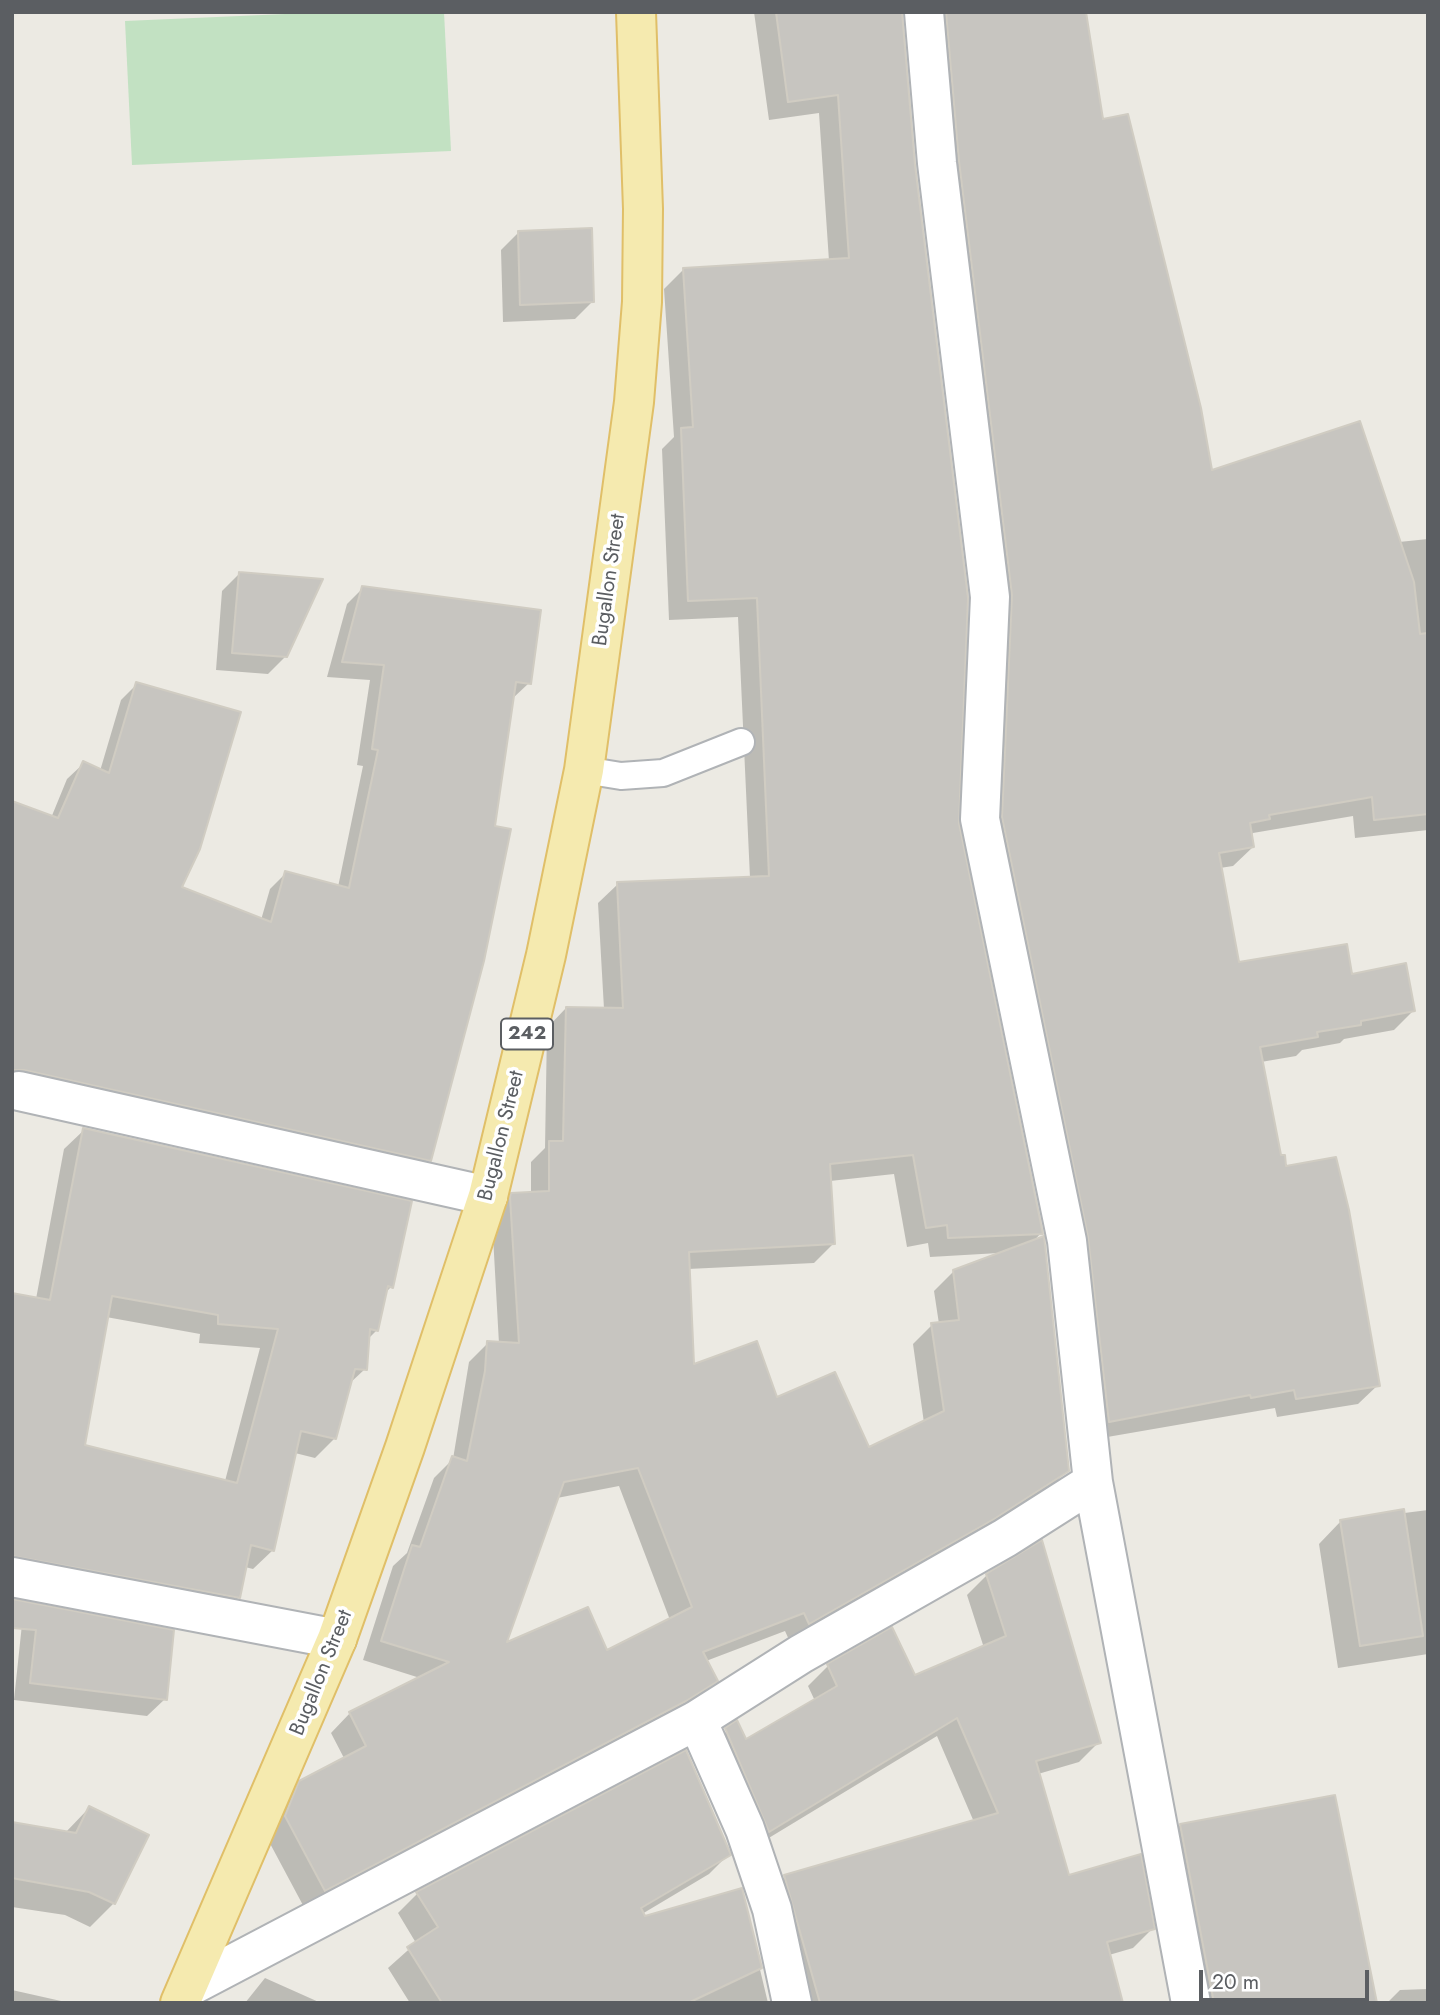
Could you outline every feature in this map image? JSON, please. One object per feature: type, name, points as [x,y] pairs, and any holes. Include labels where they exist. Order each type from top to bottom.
[{"type":"main road","name":"Bugallon Street","points":[[183,1995],[337,1639],[488,1196],[546,955],[584,770],[634,402],[642,302],[643,184],[636,12]]},
{"type":"street","points":[[924,12],[937,163],[990,597],[981,819],[1067,1241],[1093,1482],[1191,2003]]},
{"type":"street","points":[[19,1091],[488,1196]]},
{"type":"street","points":[[183,1995],[697,1720],[801,1654],[1005,1538],[1093,1482]]},
{"type":"street","points":[[12,1577],[337,1639]]},
{"type":"street","points":[[697,1720],[745,1829],[772,1909],[792,2003]]},
{"type":"lane","points":[[584,770],[621,776],[663,773],[741,742]]},
{"type":"green space","points":[[331,12],[444,12],[451,151],[132,165],[125,21]]},
{"type":"building","points":[[776,12],[902,12],[915,165],[968,598],[959,823],[1043,1234],[948,1238],[947,1225],[926,1228],[913,1155],[830,1164],[835,1244],[689,1252],[694,1364],[757,1341],[777,1397],[835,1372],[869,1447],[944,1411],[931,1323],[959,1320],[953,1270],[1044,1236],[1069,1471],[994,1519],[809,1624],[804,1613],[703,1652],[718,1681],[686,1701],[325,1891],[285,1816],[299,1781],[366,1746],[349,1712],[449,1662],[381,1641],[412,1545],[420,1547],[452,1456],[467,1461],[485,1371],[487,1341],[519,1343],[510,1197],[511,1193],[549,1191],[549,1141],[563,1141],[566,1007],[623,1008],[617,882],[769,876],[757,598],[688,601],[681,428],[693,427],[683,268],[849,258],[838,95],[788,102]],"holes":[[[638,1468],[692,1607],[607,1650],[588,1607],[507,1642],[564,1482]]]},
{"type":"building","points":[[946,12],[1086,12],[1103,119],[1128,114],[1201,408],[1212,470],[1360,421],[1414,582],[1420,634],[1428,633],[1428,814],[1374,820],[1372,797],[1269,815],[1270,819],[1250,823],[1254,847],[1219,853],[1239,962],[1347,944],[1352,974],[1406,963],[1415,1011],[1361,1021],[1361,1025],[1317,1032],[1318,1037],[1260,1047],[1281,1155],[1285,1155],[1286,1166],[1336,1157],[1349,1210],[1380,1386],[1296,1399],[1294,1390],[1251,1398],[1250,1395],[1109,1422],[1088,1237],[1002,817],[1012,595],[959,161]]},
{"type":"building","points":[[592,228],[594,302],[520,305],[518,231]]},
{"type":"building","points":[[239,572],[323,579],[287,657],[232,653]]},
{"type":"building","points":[[362,586],[541,610],[531,684],[516,682],[495,826],[511,829],[484,961],[431,1161],[24,1070],[12,1070],[12,801],[58,818],[83,761],[109,773],[136,682],[241,712],[200,849],[182,887],[271,922],[285,871],[349,888],[378,750],[372,749],[384,665],[342,662]]},
{"type":"building","points":[[83,1128],[412,1201],[393,1288],[388,1286],[378,1331],[370,1329],[367,1370],[355,1369],[336,1439],[301,1431],[274,1551],[251,1545],[240,1598],[12,1556],[12,1293],[50,1300]],"holes":[[[112,1296],[218,1315],[218,1324],[278,1329],[237,1483],[85,1445]]]},
{"type":"building","points":[[1404,1509],[1423,1636],[1360,1646],[1340,1520]]},
{"type":"building","points":[[1042,1540],[1101,1743],[1036,1761],[1069,1875],[1141,1854],[1155,1929],[1107,1942],[1123,2003],[820,2003],[784,1875],[998,1813],[957,1718],[769,1832],[725,1728],[737,1720],[746,1739],[837,1686],[827,1664],[892,1627],[915,1675],[1006,1636],[986,1574]]},
{"type":"building","points":[[12,1599],[174,1630],[167,1700],[30,1683],[36,1630],[12,1628]]},
{"type":"building","points":[[686,1750],[731,1855],[641,1908],[645,1916],[742,1888],[762,1968],[688,2003],[442,2003],[407,1947],[438,1927],[416,1892]]},
{"type":"building","points":[[1335,1795],[1377,2003],[1214,2003],[1180,1824]]},
{"type":"building","points":[[89,1806],[149,1835],[115,1904],[89,1892],[12,1878],[12,1822],[76,1833]]}]
